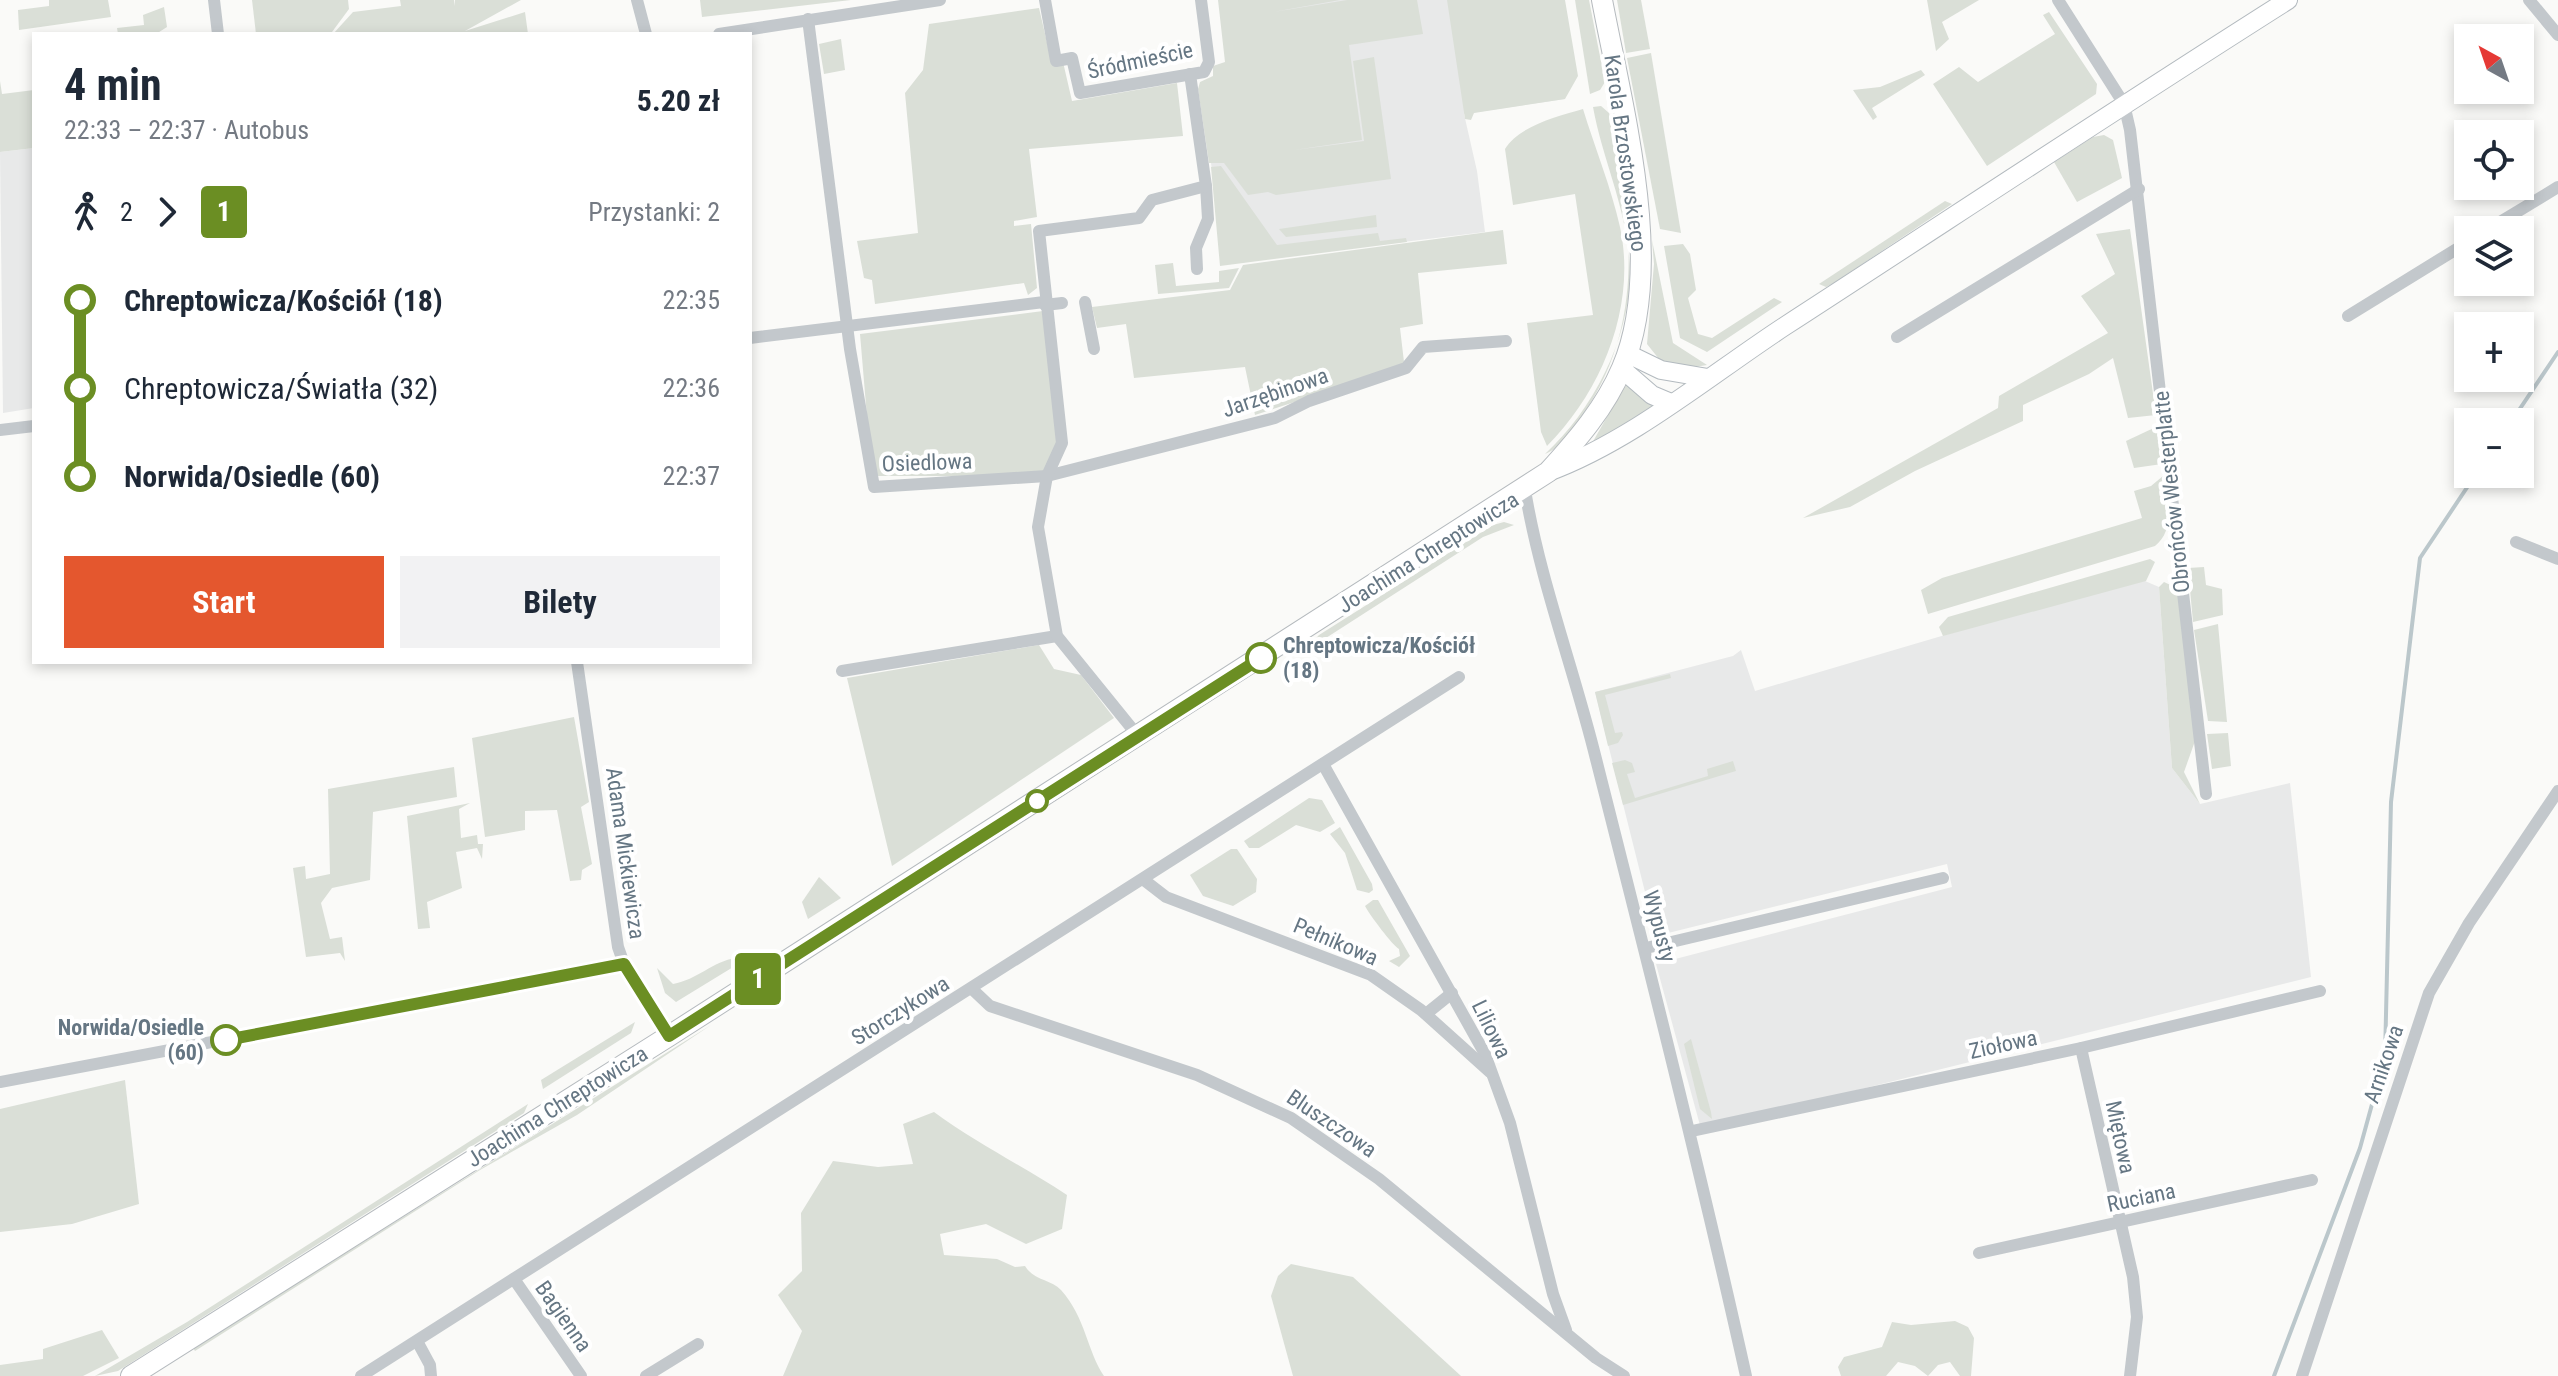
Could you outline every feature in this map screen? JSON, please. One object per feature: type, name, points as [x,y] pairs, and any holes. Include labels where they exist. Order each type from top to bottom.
[{"type":"main road","name":"Karola Brzostowskiego","points":[[1602,0],[1642,244],[1639,302],[1625,361]]},
{"type":"main road","points":[[1548,472],[1576,461],[1671,403],[2124,104],[2288,0]]},
{"type":"main road","points":[[1625,361],[1708,378]]},
{"type":"main road","points":[[1625,361],[1652,395],[1671,403]]},
{"type":"main road","name":"Joachima Chreptowicza","points":[[131,1376],[1525,490],[1548,472],[1585,431],[1625,361]]},
{"type":"street","points":[[214,0],[218,32]]},
{"type":"street","points":[[637,0],[645,32]]},
{"type":"street","points":[[731,32],[940,0]]},
{"type":"street","name":"Śródmieście","points":[[1045,0],[1056,61],[1072,58],[1080,93],[1204,72],[1209,62],[1201,0]]},
{"type":"street","name":"Obrońców Westerplatte","points":[[2058,0],[2124,104],[2139,189],[2175,545],[2206,794]]},
{"type":"street","points":[[2529,0],[2558,35]]},
{"type":"street","name":"Osiedlowa","points":[[808,19],[848,325],[874,487],[1047,476]]},
{"type":"street","points":[[1190,74],[1208,219],[1196,248],[1197,269]]},
{"type":"street","points":[[1039,231],[1139,218],[1152,200],[1206,186]]},
{"type":"street","points":[[2510,216],[2558,187]]},
{"type":"street","points":[[1897,337],[2139,189]]},
{"type":"street","points":[[1037,217],[1044,303],[1062,443],[1047,476],[1038,527],[1057,636],[1138,736]]},
{"type":"street","points":[[2348,316],[2454,251]]},
{"type":"street","points":[[1085,302],[1094,349]]},
{"type":"street","points":[[752,338],[1062,303]]},
{"type":"street","name":"Jarzębinowa","points":[[1047,476],[1275,418],[1309,401],[1406,368],[1423,347],[1506,341]]},
{"type":"street","points":[[0,430],[32,426]]},
{"type":"street","name":"Wypusty","points":[[1525,490],[1530,522],[1646,948],[1692,1131],[1746,1376]]},
{"type":"street","points":[[2516,542],[2558,559]]},
{"type":"street","points":[[842,671],[1057,636]]},
{"type":"street","name":"Adama Mickiewicza","points":[[577,664],[618,947],[624,964],[669,1036]]},
{"type":"street","name":"Storczykowa","points":[[361,1376],[1459,677]]},
{"type":"street","name":"Liliowa","points":[[1323,764],[1485,1054],[1510,1123],[1553,1294],[1569,1336]]},
{"type":"street","name":"Arnikowa","points":[[2302,1376],[2429,993],[2469,923],[2558,791]]},
{"type":"street","points":[[1646,948],[1943,878]]},
{"type":"street","name":"Pełnikowa","points":[[1144,880],[1166,897],[1371,975],[1426,1014],[1492,1074]]},
{"type":"street","points":[[0,1082],[624,964]]},
{"type":"street","name":"Bluszczowa","points":[[972,989],[990,1006],[1197,1075],[1291,1118],[1379,1179],[1569,1336],[1624,1376]]},
{"type":"street","name":"Ziołowa","points":[[1692,1131],[2081,1048],[2320,991]]},
{"type":"street","points":[[1426,1014],[1452,993]]},
{"type":"street","name":"Miętowa","points":[[2081,1048],[2133,1277],[2137,1317],[2130,1376]]},
{"type":"street","name":"Ruciana","points":[[1979,1253],[2312,1180]]},
{"type":"street","name":"Bagienna","points":[[514,1279],[581,1376]]},
{"type":"street","points":[[417,1341],[430,1365],[431,1376]]},
{"type":"street","points":[[646,1376],[698,1344]]},
{"type":"shaded area","points":[[49,0],[108,0],[111,17],[19,30],[18,10],[49,6]]},
{"type":"shaded area","points":[[252,0],[348,0],[349,9],[332,32],[256,32]]},
{"type":"shaded area","points":[[400,0],[454,0],[455,6],[455,0],[521,0],[465,31],[525,12],[528,32],[335,32],[353,12],[401,6]]},
{"type":"shaded area","points":[[700,0],[851,0],[702,17]]},
{"type":"shaded area","points":[[1218,0],[1340,0],[1273,12],[1347,0],[1417,0],[1423,34],[1349,45],[1362,140],[1294,150],[1364,141],[1353,61],[1374,57],[1391,179],[1276,195],[1268,192],[1248,195],[1224,163],[1209,163],[1198,89],[1200,82],[1213,76],[1213,66],[1225,62]]},
{"type":"shaded area","points":[[1235,0],[1548,0],[1565,99],[1464,114],[1477,171],[1485,232],[1223,264],[1202,87],[1248,76]]},
{"type":"shaded area","points":[[1447,0],[1565,0],[1578,76],[1565,99],[1474,113],[1471,120],[1465,119]]},
{"type":"shaded area","points":[[1575,0],[1589,0],[1605,82],[1600,90],[1590,94]]},
{"type":"shaded area","points":[[1617,0],[1641,0],[1650,49],[1626,53]]},
{"type":"shaded area","points":[[1927,0],[1979,0],[1942,22],[1949,39],[1936,51]]},
{"type":"shaded area","points":[[164,7],[167,27],[159,32],[118,32],[117,28],[144,25],[143,15]]},
{"type":"shaded area","points":[[1039,8],[1049,51],[1063,62],[1072,101],[1177,83],[1183,136],[1029,149],[1037,217],[1014,221],[1014,226],[1031,224],[1037,288],[1028,295],[1024,283],[875,304],[872,280],[864,278],[857,241],[918,233],[905,93],[923,70],[929,24]]},
{"type":"shaded area","points":[[2049,12],[2097,84],[2096,94],[1987,166],[1933,84],[1959,67],[1978,82],[2055,34],[2043,15]]},
{"type":"shaded area","points":[[841,39],[845,70],[824,74],[819,44]]},
{"type":"shaded area","points":[[1651,53],[1681,233],[1660,229],[1627,58]]},
{"type":"shaded area","points":[[1921,70],[1925,75],[1872,108],[1877,117],[1873,120],[1853,90],[1880,87]]},
{"type":"shaded area","points":[[0,81],[2,94],[32,90],[32,148],[0,152]]},
{"type":"shaded area","points":[[1601,106],[1609,113],[1617,151],[1628,249],[1623,218],[1593,107]]},
{"type":"shaded area","points":[[1583,109],[1620,227],[1624,287],[1619,317],[1599,373],[1567,424],[1547,446],[1541,432],[1527,323],[1593,315],[1575,194],[1513,205],[1505,149],[1529,128]]},
{"type":"shaded area","points":[[2104,135],[2113,140],[2122,178],[2077,202],[2054,162],[2093,137]]},
{"type":"shaded area","points":[[32,148],[32,408],[3,413],[0,152]]},
{"type":"shaded area","points":[[1221,166],[1277,245],[1378,233],[1380,241],[1406,238],[1407,242],[1220,266],[1211,167]]},
{"type":"shaded area","points":[[1945,201],[1952,204],[1834,283],[1826,287],[1819,284]]},
{"type":"shaded area","points":[[1376,215],[1377,227],[1286,237],[1279,229]]},
{"type":"shaded area","points":[[2130,229],[2156,415],[2128,418],[2113,358],[2089,374],[2023,405],[2023,421],[1915,471],[1850,507],[1803,518],[1998,408],[1999,396],[2108,333],[2081,296],[2115,274],[2096,234]]},
{"type":"shaded area","points":[[1503,230],[1507,264],[1418,273],[1423,324],[1400,328],[1404,362],[1399,368],[1255,415],[1245,367],[1134,378],[1126,324],[1097,328],[1092,307],[1230,290],[1243,265]]},
{"type":"shaded area","points":[[1652,240],[1673,343],[1707,365],[1676,370],[1659,359],[1647,344],[1654,264]]},
{"type":"shaded area","points":[[1683,244],[1690,254],[1696,290],[1688,298],[1698,334],[1712,338],[1774,298],[1782,302],[1707,352],[1680,338],[1664,246]]},
{"type":"shaded area","points":[[1173,263],[1176,286],[1219,282],[1219,271],[1239,268],[1229,288],[1158,294],[1155,265]]},
{"type":"shaded area","points":[[1629,270],[1626,311],[1619,338],[1615,348]]},
{"type":"shaded area","points":[[1043,311],[1062,443],[1047,476],[872,476],[860,334]]},
{"type":"shaded area","points":[[1615,348],[1605,375],[1582,416],[1563,441],[1545,454],[1581,413],[1596,390]]},
{"type":"shaded area","points":[[1628,385],[1655,406],[1591,445],[1624,387]]},
{"type":"shaded area","points":[[2158,426],[2162,464],[2134,468],[2126,441]]},
{"type":"shaded area","points":[[2163,476],[2168,523],[2166,532],[2155,546],[1928,614],[1921,590],[1942,578],[2142,518],[2134,491],[2151,486]]},
{"type":"shaded area","points":[[1504,522],[1514,525],[1483,537],[1301,654],[1319,635],[1493,525]]},
{"type":"shaded area","points":[[2150,559],[2155,562],[2146,581],[1943,636],[1939,627],[1948,617]]},
{"type":"shaded area","points":[[2204,567],[2206,585],[2222,589],[2223,615],[2193,622],[2188,568]]},
{"type":"shaded area","points":[[2138,578],[2159,587],[2172,768],[2200,804],[2290,783],[2311,977],[1701,1129],[1656,964],[1952,887],[1947,864],[1656,936],[1595,692],[1733,656],[1741,650],[1755,691]]},
{"type":"shaded area","points":[[2164,582],[2177,588],[2195,741],[2184,772],[2200,804],[2172,768],[2159,587]]},
{"type":"shaded area","points":[[2218,624],[2227,722],[2208,721],[2194,630]]},
{"type":"shaded area","points":[[1039,645],[1054,669],[1081,675],[1114,718],[892,866],[847,678]]},
{"type":"shaded area","points":[[1670,674],[1671,678],[1605,695],[1615,733],[1622,732],[1623,735],[1618,743],[1608,746],[1595,692]]},
{"type":"shaded area","points":[[574,717],[589,802],[581,807],[592,864],[582,870],[581,880],[570,881],[557,810],[525,811],[525,830],[485,837],[472,738]]},
{"type":"shaded area","points":[[2228,733],[2231,766],[2212,769],[2207,734]]},
{"type":"shaded area","points":[[1625,760],[1632,763],[1635,772],[1627,774],[1635,798],[1708,776],[1707,769],[1733,761],[1736,771],[1623,805],[1612,763]]},
{"type":"shaded area","points":[[454,767],[457,797],[373,812],[370,880],[332,888],[321,903],[330,939],[342,937],[345,961],[340,953],[306,957],[293,868],[305,866],[306,879],[330,874],[328,789]]},
{"type":"shaded area","points":[[1309,798],[1322,800],[1335,823],[1320,832],[1296,825],[1259,848],[1249,848],[1244,841]]},
{"type":"shaded area","points":[[470,803],[459,809],[461,838],[477,835],[478,844],[483,844],[482,859],[477,848],[456,852],[462,888],[427,902],[430,928],[418,929],[407,816]]},
{"type":"shaded area","points":[[1340,827],[1372,884],[1373,890],[1369,893],[1357,890],[1345,853],[1330,834]]},
{"type":"shaded area","points":[[1231,849],[1237,849],[1257,879],[1256,892],[1233,906],[1203,896],[1190,875]]},
{"type":"shaded area","points":[[819,877],[841,898],[808,919],[802,902]]},
{"type":"shaded area","points":[[1378,900],[1410,956],[1399,967],[1389,961],[1400,956],[1399,949],[1365,906]]},
{"type":"shaded area","points":[[736,958],[743,961],[676,1002],[665,993],[657,968],[673,984]]},
{"type":"shaded area","points":[[635,1022],[631,1033],[543,1089],[541,1080]]},
{"type":"shaded area","points":[[711,1025],[577,1115],[480,1170],[195,1351],[193,1348]]},
{"type":"shaded area","points":[[1691,1039],[1712,1119],[1700,1109],[1684,1044]]},
{"type":"shaded area","points":[[125,1080],[139,1204],[72,1224],[0,1232],[0,1109]]},
{"type":"shaded area","points":[[528,1104],[524,1113],[118,1371],[95,1376],[187,1322]]},
{"type":"shaded area","points":[[934,1112],[1067,1195],[1062,1229],[1026,1244],[986,1224],[940,1234],[944,1255],[997,1259],[1015,1267],[1025,1266],[1033,1275],[1057,1286],[1076,1312],[1104,1376],[783,1376],[802,1331],[778,1295],[802,1271],[801,1213],[833,1161],[878,1167],[913,1164],[903,1124]]},
{"type":"shaded area","points":[[1291,1264],[1353,1277],[1461,1376],[1293,1376],[1271,1296],[1278,1276]]},
{"type":"shaded area","points":[[1955,1321],[1968,1327],[1974,1338],[1971,1376],[1960,1376],[1950,1362],[1938,1365],[1928,1376],[1915,1366],[1898,1362],[1886,1376],[1841,1376],[1838,1367],[1844,1357],[1882,1347],[1892,1322],[1911,1325]]},
{"type":"shaded area","points":[[102,1330],[119,1358],[83,1376],[0,1376],[0,1365],[43,1359],[43,1349]]},
{"type":"waterway","points":[[2520,408],[2558,352]]},
{"type":"waterway","points":[[2274,1376],[2360,1148],[2385,1057],[2391,802],[2420,558],[2467,488]]},
{"type":"bus line","name":"1","points":[[226,1040],[624,964],[669,1036],[1261,658]]},
{"type":"place","name":"Chreptowicza/Kościół (18)","points":[[1261,658]]},
{"type":"place","name":"Norwida/Osiedle (60)","points":[[226,1040]]}]
